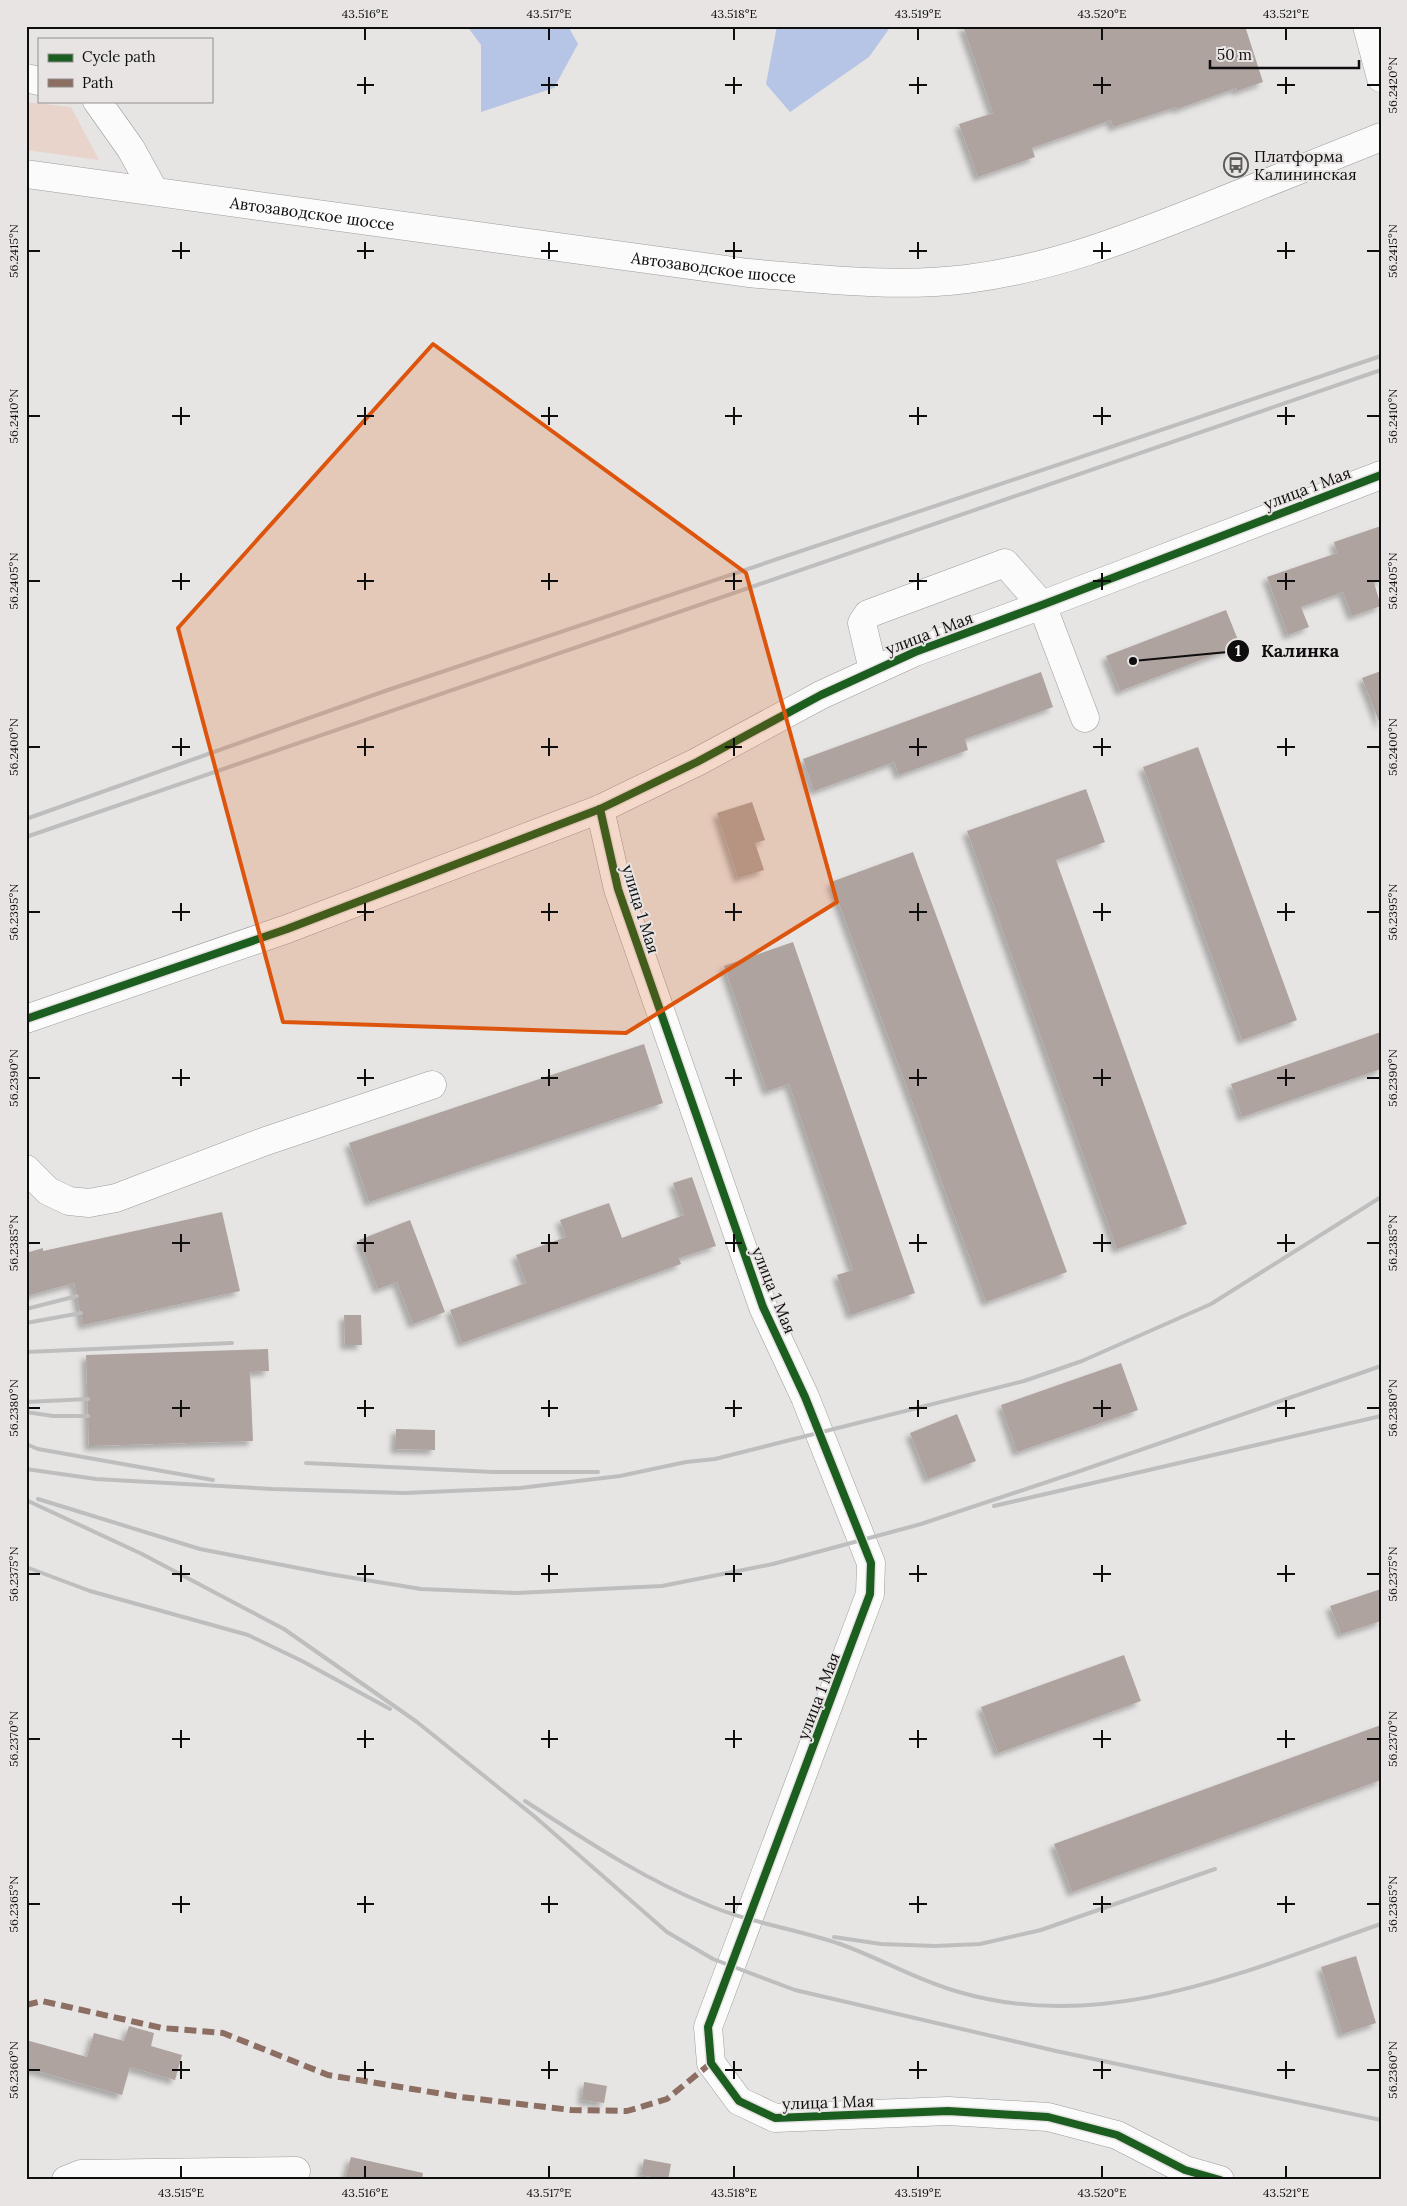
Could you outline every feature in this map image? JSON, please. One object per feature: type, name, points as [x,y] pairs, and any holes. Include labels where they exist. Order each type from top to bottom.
[{"type":"street","points":[[1367,26],[1381,78]]},
{"type":"street","points":[[98,102],[131,149],[154,191]]},
{"type":"street","name":"Автозаводское шоссе","points":[[26,174],[748,273],[840,281],[909,282],[966,279],[1005,273],[1079,256],[1152,229],[1381,137]]},
{"type":"street","name":"улица 1 Мая","points":[[1220,2180],[1185,2170],[1117,2135],[1048,2117],[948,2111],[775,2118],[739,2101],[711,2064],[708,2028],[870,1594],[871,1563],[805,1397],[763,1307],[618,889],[600,809],[697,762],[821,695],[915,652],[1381,475]]},
{"type":"street","points":[[873,670],[862,624],[868,614],[1005,563],[1042,605],[1084,718]]},
{"type":"street","points":[[26,1019],[287,929],[600,809]]},
{"type":"street","points":[[26,1169],[48,1191],[70,1201],[89,1203],[116,1198],[266,1141],[432,1086]]},
{"type":"street","points":[[66,2180],[81,2174],[296,2171]]},
{"type":"highlighted area","points":[[433,344],[746,573],[837,902],[626,1033],[283,1022],[178,628]]},
{"type":"shaded area","points":[[26,102],[71,107],[99,160],[26,150]]},
{"type":"water","points":[[467,26],[568,26],[578,44],[554,88],[481,112],[481,45]]},
{"type":"water","points":[[777,26],[891,26],[869,57],[790,112],[766,84]]},
{"type":"building","points":[[963,26],[1245,26],[1263,82],[1237,91],[1236,88],[1177,109],[1176,107],[1113,127],[1111,120],[1032,148],[1035,157],[978,177],[959,124],[993,113]]},
{"type":"building","points":[[1381,526],[1381,580],[1374,583],[1381,606],[1352,616],[1343,592],[1301,607],[1309,627],[1288,635],[1267,577],[1337,553],[1334,542]]},
{"type":"building","points":[[1226,610],[1240,645],[1120,691],[1106,656]]},
{"type":"building","points":[[1381,671],[1381,724],[1380,724],[1362,678]]},
{"type":"building","points":[[1041,672],[1053,707],[965,739],[968,750],[899,775],[894,762],[814,791],[803,759]]},
{"type":"building","points":[[1198,747],[1297,1020],[1242,1040],[1143,767]]},
{"type":"building","points":[[1086,789],[1105,842],[1056,860],[1187,1224],[1117,1249],[967,831]]},
{"type":"building","points":[[752,802],[765,840],[755,843],[764,870],[738,878],[717,813]]},
{"type":"building","points":[[913,852],[1067,1272],[986,1302],[831,882]]},
{"type":"building","points":[[793,942],[915,1293],[851,1315],[837,1275],[853,1270],[789,1084],[767,1091],[724,966]]},
{"type":"building","points":[[1381,1032],[1381,1069],[1242,1117],[1231,1084]]},
{"type":"building","points":[[644,1044],[663,1103],[369,1202],[349,1143]]},
{"type":"building","points":[[692,1177],[716,1246],[679,1258],[681,1264],[462,1343],[450,1310],[526,1283],[516,1255],[566,1237],[560,1220],[609,1203],[622,1238],[684,1215],[673,1183]]},
{"type":"building","points":[[222,1212],[240,1291],[83,1325],[74,1283],[26,1296],[26,1253],[43,1248],[43,1251]]},
{"type":"building","points":[[410,1220],[445,1312],[413,1324],[397,1282],[378,1289],[359,1240]]},
{"type":"building","points":[[344,1315],[361,1315],[362,1345],[345,1345]]},
{"type":"building","points":[[268,1349],[269,1371],[250,1372],[253,1441],[89,1446],[86,1355]]},
{"type":"building","points":[[1121,1363],[1138,1410],[1017,1452],[1001,1405]]},
{"type":"building","points":[[957,1414],[976,1461],[928,1479],[910,1433]]},
{"type":"building","points":[[396,1429],[435,1430],[435,1450],[395,1449]]},
{"type":"building","points":[[1381,1589],[1381,1621],[1341,1634],[1330,1606]]},
{"type":"building","points":[[1124,1655],[1141,1701],[998,1753],[981,1707]]},
{"type":"building","points":[[1381,1725],[1381,1780],[1072,1892],[1054,1844]]},
{"type":"building","points":[[1356,1956],[1376,2023],[1342,2034],[1321,1967]]},
{"type":"building","points":[[129,2026],[154,2033],[151,2046],[182,2055],[175,2080],[130,2067],[122,2095],[26,2068],[26,2040],[87,2057],[94,2033],[124,2041]]},
{"type":"building","points":[[584,2082],[607,2086],[604,2103],[582,2100]]},
{"type":"building","points":[[351,2157],[423,2173],[422,2180],[345,2180]]},
{"type":"building","points":[[644,2159],[671,2164],[668,2180],[641,2175]]},
{"type":"railway","points":[[26,819],[385,691],[1381,356]]},
{"type":"railway","points":[[26,837],[1381,370]]},
{"type":"railway","points":[[26,1469],[96,1479],[272,1489],[405,1493],[520,1488],[620,1476],[686,1462],[715,1459],[1024,1381],[1082,1361],[1211,1304],[1381,1197]]},
{"type":"railway","points":[[26,1309],[77,1296]]},
{"type":"railway","points":[[26,1323],[81,1313]]},
{"type":"railway","points":[[26,1352],[232,1343]]},
{"type":"railway","points":[[38,1499],[200,1549],[329,1574],[421,1589],[517,1593],[662,1586],[773,1564],[921,1524],[1080,1471],[1381,1366]]},
{"type":"railway","points":[[26,1402],[88,1399]]},
{"type":"railway","points":[[26,1412],[53,1416],[88,1416]]},
{"type":"railway","points":[[994,1506],[1381,1416]]},
{"type":"railway","points":[[26,1444],[38,1449],[213,1480]]},
{"type":"railway","points":[[306,1463],[493,1472],[598,1472]]},
{"type":"railway","points":[[26,1500],[142,1554],[284,1629],[417,1722],[534,1816],[667,1932],[713,1959],[795,1990],[1056,2051],[1381,2120]]},
{"type":"railway","points":[[26,1567],[90,1591],[248,1635],[302,1661],[390,1709]]},
{"type":"railway","points":[[525,1801],[637,1871],[708,1905],[740,1917],[840,1944],[914,1976],[959,1992],[1013,2003],[1067,2006],[1121,2002],[1174,1992],[1226,1978],[1381,1924]]},
{"type":"railway","points":[[834,1937],[881,1944],[935,1946],[980,1944],[1041,1930],[1215,1869]]},
{"type":"marked path","points":[[26,2005],[42,2001],[162,2028],[223,2033],[328,2075],[461,2097],[571,2110],[627,2111],[667,2099],[711,2063]]},
{"type":"cycle path","points":[[26,1019],[287,929],[600,809],[697,762],[821,695],[915,652],[1381,475]]},
{"type":"cycle path","points":[[600,809],[618,889],[763,1307],[805,1397],[871,1563],[870,1594],[708,2027],[711,2063],[739,2101],[775,2118],[948,2111],[1048,2117],[1117,2135],[1185,2170],[1220,2180]]},
{"type":"place","name":"Платформа Калининская","points":[[1236,165]]},
{"type":"place","name":"Калинка","points":[[1133,661]]}]
